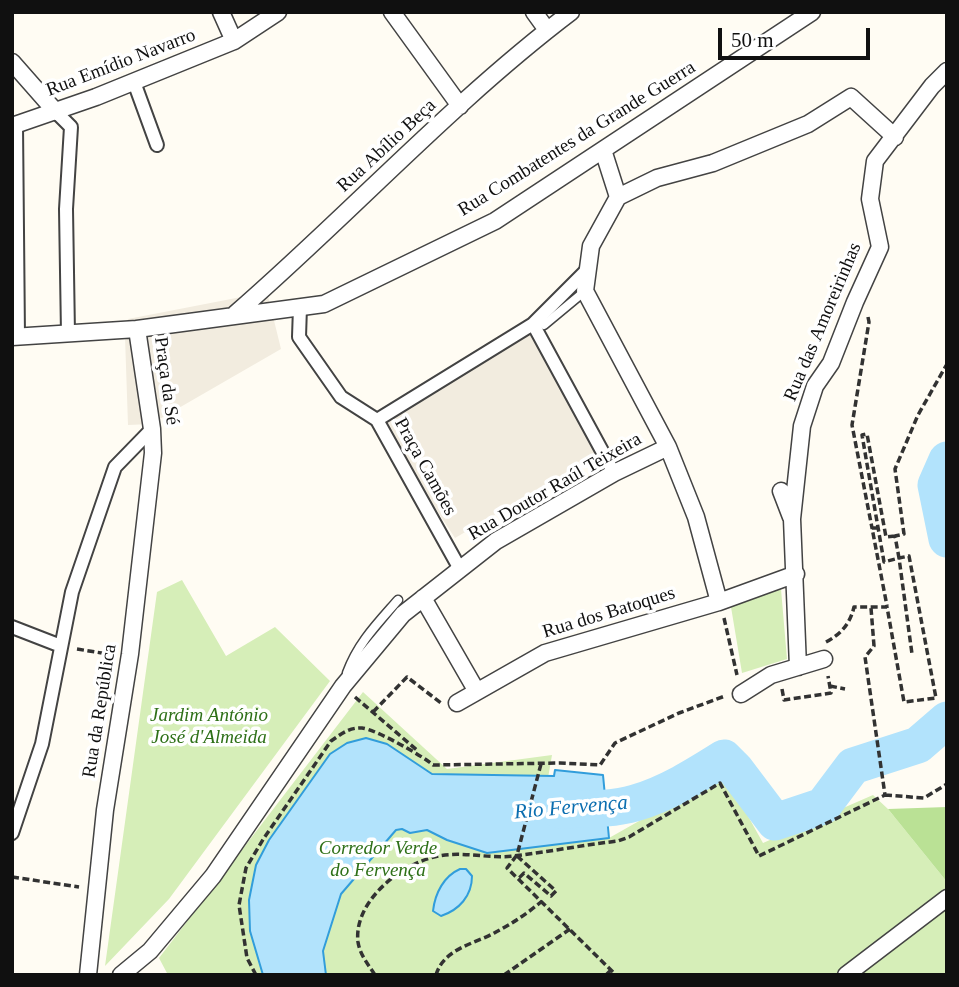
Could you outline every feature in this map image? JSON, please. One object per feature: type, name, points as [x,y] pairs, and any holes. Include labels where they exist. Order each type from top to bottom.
[{"type":"street","points":[[221,12],[234,41]]},
{"type":"street","name":"Rua Emídio Navarro","points":[[14,126],[134,82],[234,41],[278,12]]},
{"type":"street","points":[[392,12],[460,106]]},
{"type":"street","points":[[534,12],[547,30]]},
{"type":"street","name":"Rua Abílio Beça","points":[[234,314],[281,274],[460,106],[571,12]]},
{"type":"street","name":"Rua Combatentes da Grande Guerra","points":[[234,314],[324,304],[495,221],[812,12]]},
{"type":"street","points":[[12,61],[71,127],[66,209],[68,334]]},
{"type":"street","name":"Rua das Amoreirinhas","points":[[798,667],[792,519],[802,426],[815,386],[831,363],[880,247],[870,199],[875,161],[932,86],[947,71]]},
{"type":"street","points":[[134,82],[158,145]]},
{"type":"street","points":[[585,291],[591,246],[618,197],[657,178],[713,163],[795,130],[851,97],[895,137]]},
{"type":"street","points":[[14,126],[15,337],[137,329]]},
{"type":"street","points":[[603,150],[618,197]]},
{"type":"street","points":[[300,307],[299,337],[341,397],[377,420],[539,324],[589,268]]},
{"type":"street","name":"Rua Doutor Raúl Teixeira","points":[[121,975],[150,951],[213,876],[341,689],[403,614],[496,541],[614,473],[668,447],[585,291]]},
{"type":"street","name":"Praça da Sé","points":[[153,453],[137,329],[234,314]]},
{"type":"street","points":[[539,324],[614,473]]},
{"type":"street","name":"Praça Camões","points":[[377,420],[460,569]]},
{"type":"street","points":[[12,833],[41,744],[72,592],[115,467],[152,429]]},
{"type":"street","points":[[668,447],[696,517],[719,602]]},
{"type":"street","name":"Rua da República","points":[[88,975],[105,810],[130,658],[153,453]]},
{"type":"street","points":[[781,491],[792,519]]},
{"type":"street","name":"Rua dos Batoques","points":[[457,703],[545,653],[719,602],[796,574]]},
{"type":"street","points":[[423,598],[476,690]]},
{"type":"street","points":[[12,628],[61,646]]},
{"type":"street","points":[[741,694],[778,673],[798,667],[822,652]]},
{"type":"street","points":[[846,975],[946,899]]},
{"type":"lane","points":[[539,324],[585,291]]},
{"type":"lane","points":[[341,689],[356,650],[369,631],[398,600]]},
{"type":"path","points":[[860,289],[869,322],[852,425],[904,702],[936,698],[909,556],[884,562],[862,435],[867,434],[886,537],[904,534],[895,469],[918,415],[947,364]]},
{"type":"path","points":[[872,528],[878,528]]},
{"type":"path","points":[[895,537],[912,654]]},
{"type":"path","points":[[778,673],[784,700],[831,693],[822,652],[848,624],[854,607],[887,607]]},
{"type":"path","points":[[871,608],[874,646],[865,657],[885,795]]},
{"type":"path","points":[[341,689],[373,712],[433,765],[600,765],[615,743],[690,709],[726,696],[741,694],[730,637]]},
{"type":"path","points":[[61,646],[130,658]]},
{"type":"path","points":[[373,712],[407,677],[447,708],[457,703]]},
{"type":"path","points":[[830,686],[845,689]]},
{"type":"path","points":[[256,975],[247,958],[239,905],[246,868],[331,741],[346,730],[364,728],[423,756]]},
{"type":"path","points":[[541,764],[517,855],[507,868],[616,975]]},
{"type":"path","points":[[375,975],[361,955],[359,926],[376,893],[401,870],[421,860],[457,853],[498,858],[618,841],[720,783],[759,856],[885,795],[924,798],[947,784]]},
{"type":"path","points":[[517,855],[556,891],[551,896],[524,873],[519,878]]},
{"type":"path","points":[[12,877],[97,890]]},
{"type":"path","points":[[436,975],[438,968],[450,954],[492,934],[542,901]]},
{"type":"path","points":[[504,975],[570,929]]},
{"type":"path","points":[[606,975],[611,970]]},
{"type":"green space","name":"Jardim António José d'Almeida","points":[[182,580],[226,656],[275,627],[330,681],[169,899],[105,966],[157,592]]},
{"type":"green space","points":[[781,589],[787,659],[742,673],[731,607]]},
{"type":"green space","name":"Corredor Verde do Fervença","points":[[363,692],[447,769],[552,755],[536,847],[609,838],[724,773],[763,843],[873,795],[888,809],[947,882],[947,975],[168,975],[159,958]]},
{"type":"green space","points":[[947,807],[947,882],[888,809]]},
{"type":"shaded area","points":[[267,292],[281,349],[151,424],[128,425],[125,337],[128,319]]},
{"type":"shaded area","points":[[533,324],[597,455],[455,538],[377,420]]},
{"type":"water","points":[[366,738],[387,744],[432,774],[554,776],[555,770],[603,775],[609,838],[487,853],[447,840],[427,830],[410,833],[402,829],[396,830],[341,894],[323,951],[326,975],[263,975],[250,931],[249,900],[256,865],[269,840],[330,754],[347,743]]},
{"type":"water","points":[[733,749],[779,814],[816,799],[823,815],[773,836],[731,775],[717,769],[715,773],[705,762]]},
{"type":"water","points":[[460,869],[466,869],[472,876],[470,890],[459,906],[441,916],[433,911],[438,892],[449,876]]},
{"type":"waterway","name":"Rio Fervença","points":[[947,460],[936,485],[947,539]]},
{"type":"waterway","name":"Rio Fervença","points":[[559,810],[607,808],[635,803],[670,789],[724,758],[775,822],[823,806],[853,766],[918,745],[947,720]]}]
